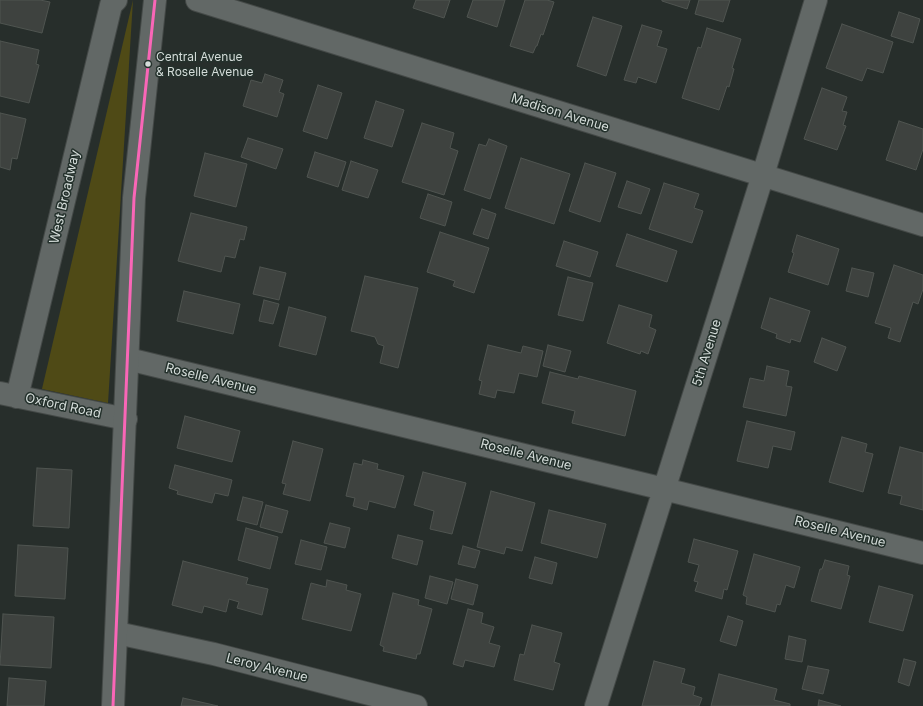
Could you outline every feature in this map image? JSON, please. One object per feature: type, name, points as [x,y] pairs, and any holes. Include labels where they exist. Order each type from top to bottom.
[{"type":"street","name":"West Broadway","points":[[8,395],[111,5],[116,0]]},
{"type":"street","points":[[113,706],[134,198],[155,0]]},
{"type":"street","name":"Madison Avenue","points":[[197,0],[923,225]]},
{"type":"street","name":"5th Avenue","points":[[596,706],[763,175],[816,0]]},
{"type":"street","name":"Roselle Avenue","points":[[128,359],[923,553]]},
{"type":"street","name":"Oxford Road","points":[[8,395],[126,420]]},
{"type":"street","name":"Leroy Avenue","points":[[117,633],[214,654],[416,706]]},
{"type":"shaded area","points":[[133,0],[108,403],[42,389]]},
{"type":"building","points":[[0,0],[40,0],[50,2],[42,33],[0,23]]},
{"type":"building","points":[[416,0],[450,0],[444,18],[413,8]]},
{"type":"building","points":[[473,0],[505,0],[497,27],[467,17]]},
{"type":"building","points":[[525,0],[547,0],[554,2],[543,35],[541,34],[533,53],[510,46]]},
{"type":"building","points":[[662,0],[690,0],[687,9]]},
{"type":"building","points":[[699,0],[730,0],[723,22],[695,14]]},
{"type":"building","points":[[899,12],[920,19],[913,43],[891,36]]},
{"type":"building","points":[[593,17],[622,26],[606,76],[577,66]]},
{"type":"building","points":[[842,24],[893,42],[883,73],[867,68],[862,81],[826,68]]},
{"type":"building","points":[[642,25],[662,31],[657,46],[667,49],[656,83],[638,77],[636,83],[624,80]]},
{"type":"building","points":[[707,28],[741,39],[732,68],[734,69],[729,87],[727,86],[719,110],[682,98],[698,47],[701,48]]},
{"type":"building","points":[[0,41],[39,50],[36,64],[39,65],[29,103],[0,96]]},
{"type":"building","points":[[265,74],[283,80],[279,92],[284,94],[277,117],[243,106],[251,80],[262,83]]},
{"type":"building","points":[[318,85],[342,93],[327,139],[303,131]]},
{"type":"building","points":[[822,88],[847,97],[842,111],[847,112],[843,125],[846,126],[837,150],[804,139]]},
{"type":"building","points":[[376,101],[404,110],[392,147],[364,138]]},
{"type":"building","points":[[0,113],[26,119],[17,159],[12,158],[10,170],[0,167]]},
{"type":"building","points":[[899,121],[923,129],[923,149],[916,170],[886,160]]},
{"type":"building","points":[[422,123],[454,133],[450,148],[458,151],[444,195],[402,182]]},
{"type":"building","points":[[248,138],[283,149],[276,169],[241,157]]},
{"type":"building","points":[[489,139],[507,146],[490,199],[464,190],[479,144],[486,146]]},
{"type":"building","points":[[315,152],[346,162],[338,187],[307,177]]},
{"type":"building","points":[[205,153],[247,164],[236,207],[194,196]]},
{"type":"building","points":[[521,158],[570,174],[554,224],[505,208]]},
{"type":"building","points":[[351,161],[378,170],[368,198],[342,190]]},
{"type":"building","points":[[585,163],[616,173],[600,222],[569,211]]},
{"type":"building","points":[[627,181],[650,189],[641,214],[618,207]]},
{"type":"building","points":[[664,183],[699,194],[694,208],[703,211],[692,243],[649,229]]},
{"type":"building","points":[[428,194],[452,202],[445,226],[420,218]]},
{"type":"building","points":[[482,209],[496,214],[488,239],[473,234]]},
{"type":"building","points":[[191,213],[247,227],[244,240],[240,239],[235,258],[225,256],[221,272],[178,261]]},
{"type":"building","points":[[440,232],[489,248],[474,293],[453,286],[455,281],[427,272]]},
{"type":"building","points":[[627,234],[677,251],[667,282],[616,266]]},
{"type":"building","points":[[797,235],[839,249],[828,285],[788,272],[794,253],[792,252]]},
{"type":"building","points":[[564,241],[598,252],[590,277],[556,266]]},
{"type":"building","points":[[894,265],[923,275],[923,289],[918,304],[913,302],[900,342],[888,338],[891,328],[875,323]]},
{"type":"building","points":[[260,267],[286,273],[279,300],[253,294]]},
{"type":"building","points":[[852,268],[874,273],[868,297],[846,291]]},
{"type":"building","points":[[365,276],[418,288],[398,368],[380,363],[384,346],[378,344],[375,337],[351,331]]},
{"type":"building","points":[[568,277],[593,283],[583,321],[558,315]]},
{"type":"building","points":[[184,291],[240,304],[233,334],[177,321]]},
{"type":"building","points":[[770,298],[810,311],[800,342],[791,339],[790,343],[776,338],[777,334],[761,328]]},
{"type":"building","points":[[264,300],[279,304],[273,324],[259,321]]},
{"type":"building","points":[[619,305],[652,315],[649,327],[656,330],[648,354],[641,351],[640,354],[607,343]]},
{"type":"building","points":[[289,307],[326,317],[316,355],[279,346]]},
{"type":"building","points":[[822,338],[846,347],[837,371],[814,362]]},
{"type":"building","points":[[488,345],[521,353],[523,346],[543,351],[537,377],[519,373],[514,393],[497,390],[495,398],[479,394],[482,381],[479,380]]},
{"type":"building","points":[[548,345],[571,351],[565,372],[543,366]]},
{"type":"building","points":[[767,366],[789,371],[786,386],[792,387],[786,416],[743,407],[750,378],[764,381]]},
{"type":"building","points":[[550,372],[578,379],[579,376],[636,391],[625,436],[572,423],[575,411],[542,403]]},
{"type":"building","points":[[185,416],[240,431],[232,462],[177,448]]},
{"type":"building","points":[[747,421],[795,432],[791,450],[773,446],[768,468],[737,461]]},
{"type":"building","points":[[842,437],[867,444],[865,452],[873,454],[863,492],[829,482]]},
{"type":"building","points":[[293,441],[323,449],[310,501],[283,494],[286,484],[282,483]]},
{"type":"building","points":[[900,447],[923,453],[923,510],[900,504],[902,496],[888,493]]},
{"type":"building","points":[[363,460],[378,464],[377,469],[404,476],[395,508],[369,501],[367,510],[353,506],[355,498],[346,496],[354,463],[362,465]]},
{"type":"building","points":[[175,465],[232,480],[228,496],[215,493],[212,503],[177,494],[178,491],[169,488]]},
{"type":"building","points":[[37,468],[72,470],[69,528],[33,526]]},
{"type":"building","points":[[423,472],[466,483],[452,534],[430,529],[434,511],[414,505]]},
{"type":"building","points":[[491,491],[535,503],[522,551],[506,547],[504,554],[477,547]]},
{"type":"building","points":[[243,497],[263,502],[257,525],[237,520]]},
{"type":"building","points":[[266,505],[288,511],[282,533],[260,527]]},
{"type":"building","points":[[549,510],[606,524],[597,558],[541,543]]},
{"type":"building","points":[[330,523],[350,528],[345,548],[324,543]]},
{"type":"building","points":[[246,528],[278,537],[270,569],[238,560]]},
{"type":"building","points":[[398,535],[423,541],[417,565],[392,558]]},
{"type":"building","points":[[694,539],[738,551],[727,590],[724,589],[722,599],[695,591],[698,582],[694,581],[699,565],[688,562]]},
{"type":"building","points":[[301,540],[327,547],[321,570],[295,564]]},
{"type":"building","points":[[18,545],[68,548],[65,599],[15,596]]},
{"type":"building","points":[[463,546],[480,551],[475,568],[458,564]]},
{"type":"building","points":[[754,554],[800,567],[794,588],[786,585],[780,605],[777,604],[775,612],[746,604],[747,597],[743,595]]},
{"type":"building","points":[[535,557],[557,563],[552,584],[529,578]]},
{"type":"building","points":[[825,560],[849,566],[847,575],[850,576],[841,609],[811,601],[820,569],[822,569]]},
{"type":"building","points":[[183,561],[248,578],[246,584],[268,589],[262,615],[237,608],[239,602],[229,599],[226,612],[204,606],[202,613],[172,605]]},
{"type":"building","points":[[430,576],[453,582],[447,604],[425,598]]},
{"type":"building","points":[[456,579],[478,585],[473,605],[451,599]]},
{"type":"building","points":[[327,580],[347,585],[346,590],[361,594],[351,631],[302,619],[311,583],[326,587]]},
{"type":"building","points":[[879,586],[913,595],[903,631],[869,622]]},
{"type":"building","points":[[393,593],[419,600],[418,605],[432,609],[420,654],[417,654],[416,659],[383,651],[384,647],[380,645]]},
{"type":"building","points":[[468,609],[483,613],[481,623],[494,627],[489,643],[500,646],[494,667],[465,660],[463,667],[453,664]]},
{"type":"building","points":[[3,614],[54,617],[51,668],[0,665]]},
{"type":"building","points":[[728,616],[743,621],[736,646],[720,641]]},
{"type":"building","points":[[532,625],[562,633],[554,662],[560,664],[553,690],[514,680],[520,654],[524,655]]},
{"type":"building","points":[[789,636],[806,640],[802,662],[785,659]]},
{"type":"building","points":[[904,659],[916,662],[909,686],[898,682]]},
{"type":"building","points":[[654,661],[685,669],[681,683],[695,687],[693,695],[702,698],[699,706],[642,706]]},
{"type":"building","points":[[808,666],[829,670],[823,694],[802,689]]},
{"type":"building","points":[[719,674],[777,689],[774,700],[790,704],[790,706],[711,706]]},
{"type":"building","points":[[9,678],[46,681],[44,706],[7,706]]},
{"type":"building","points":[[183,698],[218,706],[181,706]]},
{"type":"building","points":[[819,700],[841,706],[818,706]]},
{"type":"transit line","points":[[113,706],[134,198],[155,0]]},
{"type":"place","name":"Central Avenue & Roselle Avenue","points":[[148,64]]}]
